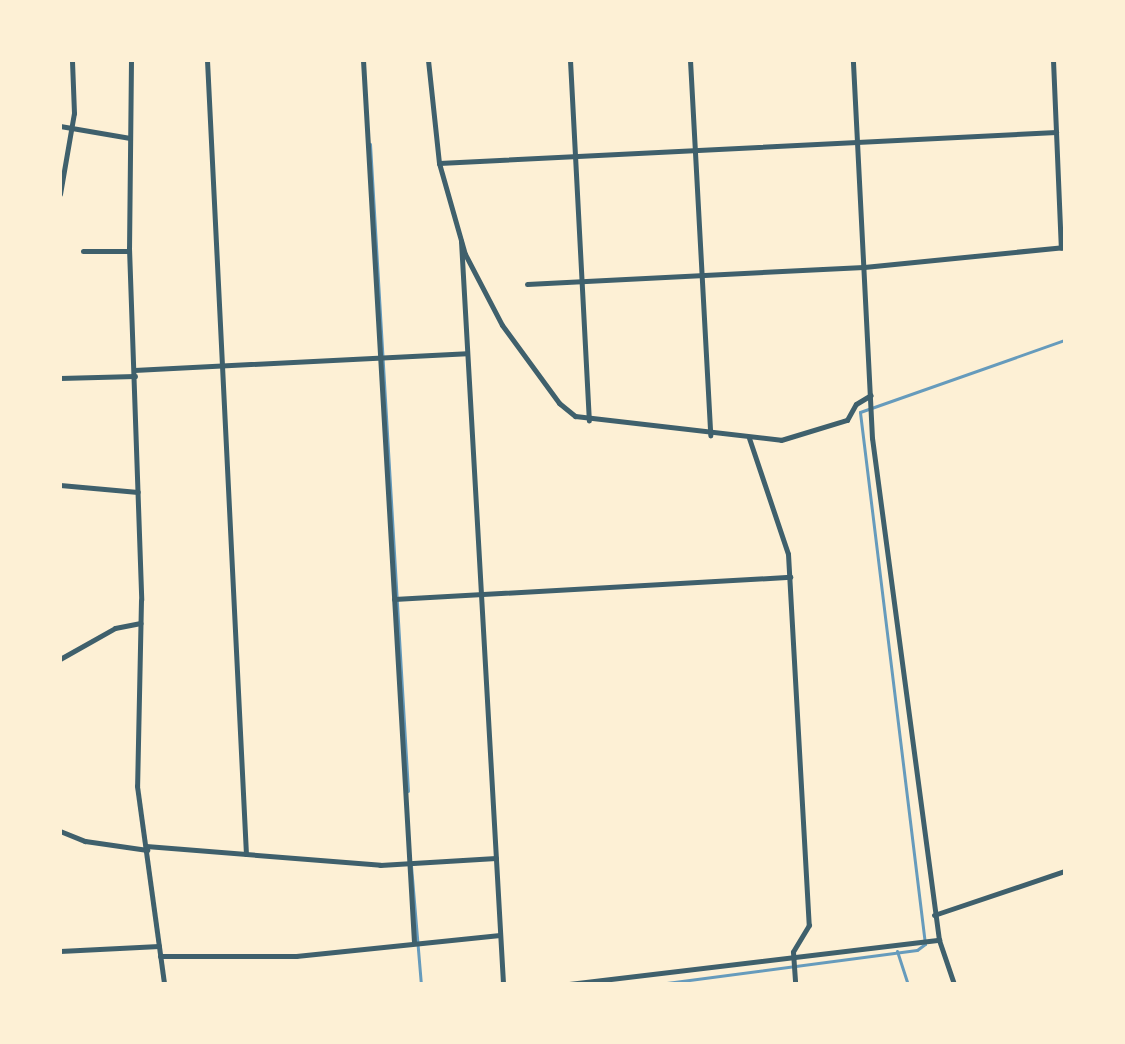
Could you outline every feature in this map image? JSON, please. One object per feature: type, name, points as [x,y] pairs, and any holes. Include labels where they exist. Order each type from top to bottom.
[{"type":"street","points":[[60,194],[68,127],[74,113],[72,60]]},
{"type":"street","points":[[131,60],[129,251],[141,623],[137,786],[164,984]]},
{"type":"street","points":[[207,60],[246,854]]},
{"type":"street","points":[[363,60],[414,943]]},
{"type":"street","points":[[428,60],[439,163],[461,241],[502,325],[559,403],[589,421],[781,440],[847,420],[856,404],[871,395]]},
{"type":"street","points":[[570,60],[589,421]]},
{"type":"street","points":[[690,60],[710,435]]},
{"type":"street","points":[[853,60],[871,395],[934,915],[954,984]]},
{"type":"street","points":[[527,284],[864,267],[1063,248],[1053,60]]},
{"type":"street","points":[[60,126],[130,138]]},
{"type":"street","points":[[439,163],[1056,132]]},
{"type":"street","points":[[461,241],[503,984]]},
{"type":"street","points":[[83,251],[129,251]]},
{"type":"street","points":[[60,378],[467,353]]},
{"type":"street","points":[[749,438],[788,554],[790,577],[809,925],[793,958],[795,984]]},
{"type":"street","points":[[60,485],[138,492]]},
{"type":"street","points":[[394,599],[790,577]]},
{"type":"street","points":[[60,659],[115,628],[141,623]]},
{"type":"street","points":[[60,831],[85,841],[146,848],[410,864],[496,858]]},
{"type":"street","points":[[934,915],[1065,871]]},
{"type":"street","points":[[160,956],[296,956],[500,935]]},
{"type":"street","points":[[569,984],[939,940]]},
{"type":"street","points":[[60,951],[159,946]]},
{"type":"waterway","points":[[370,144],[408,791]]},
{"type":"waterway","points":[[659,984],[917,950],[925,944],[860,412],[1065,340]]},
{"type":"waterway","points":[[411,866],[421,984]]},
{"type":"waterway","points":[[897,951],[908,984]]}]
